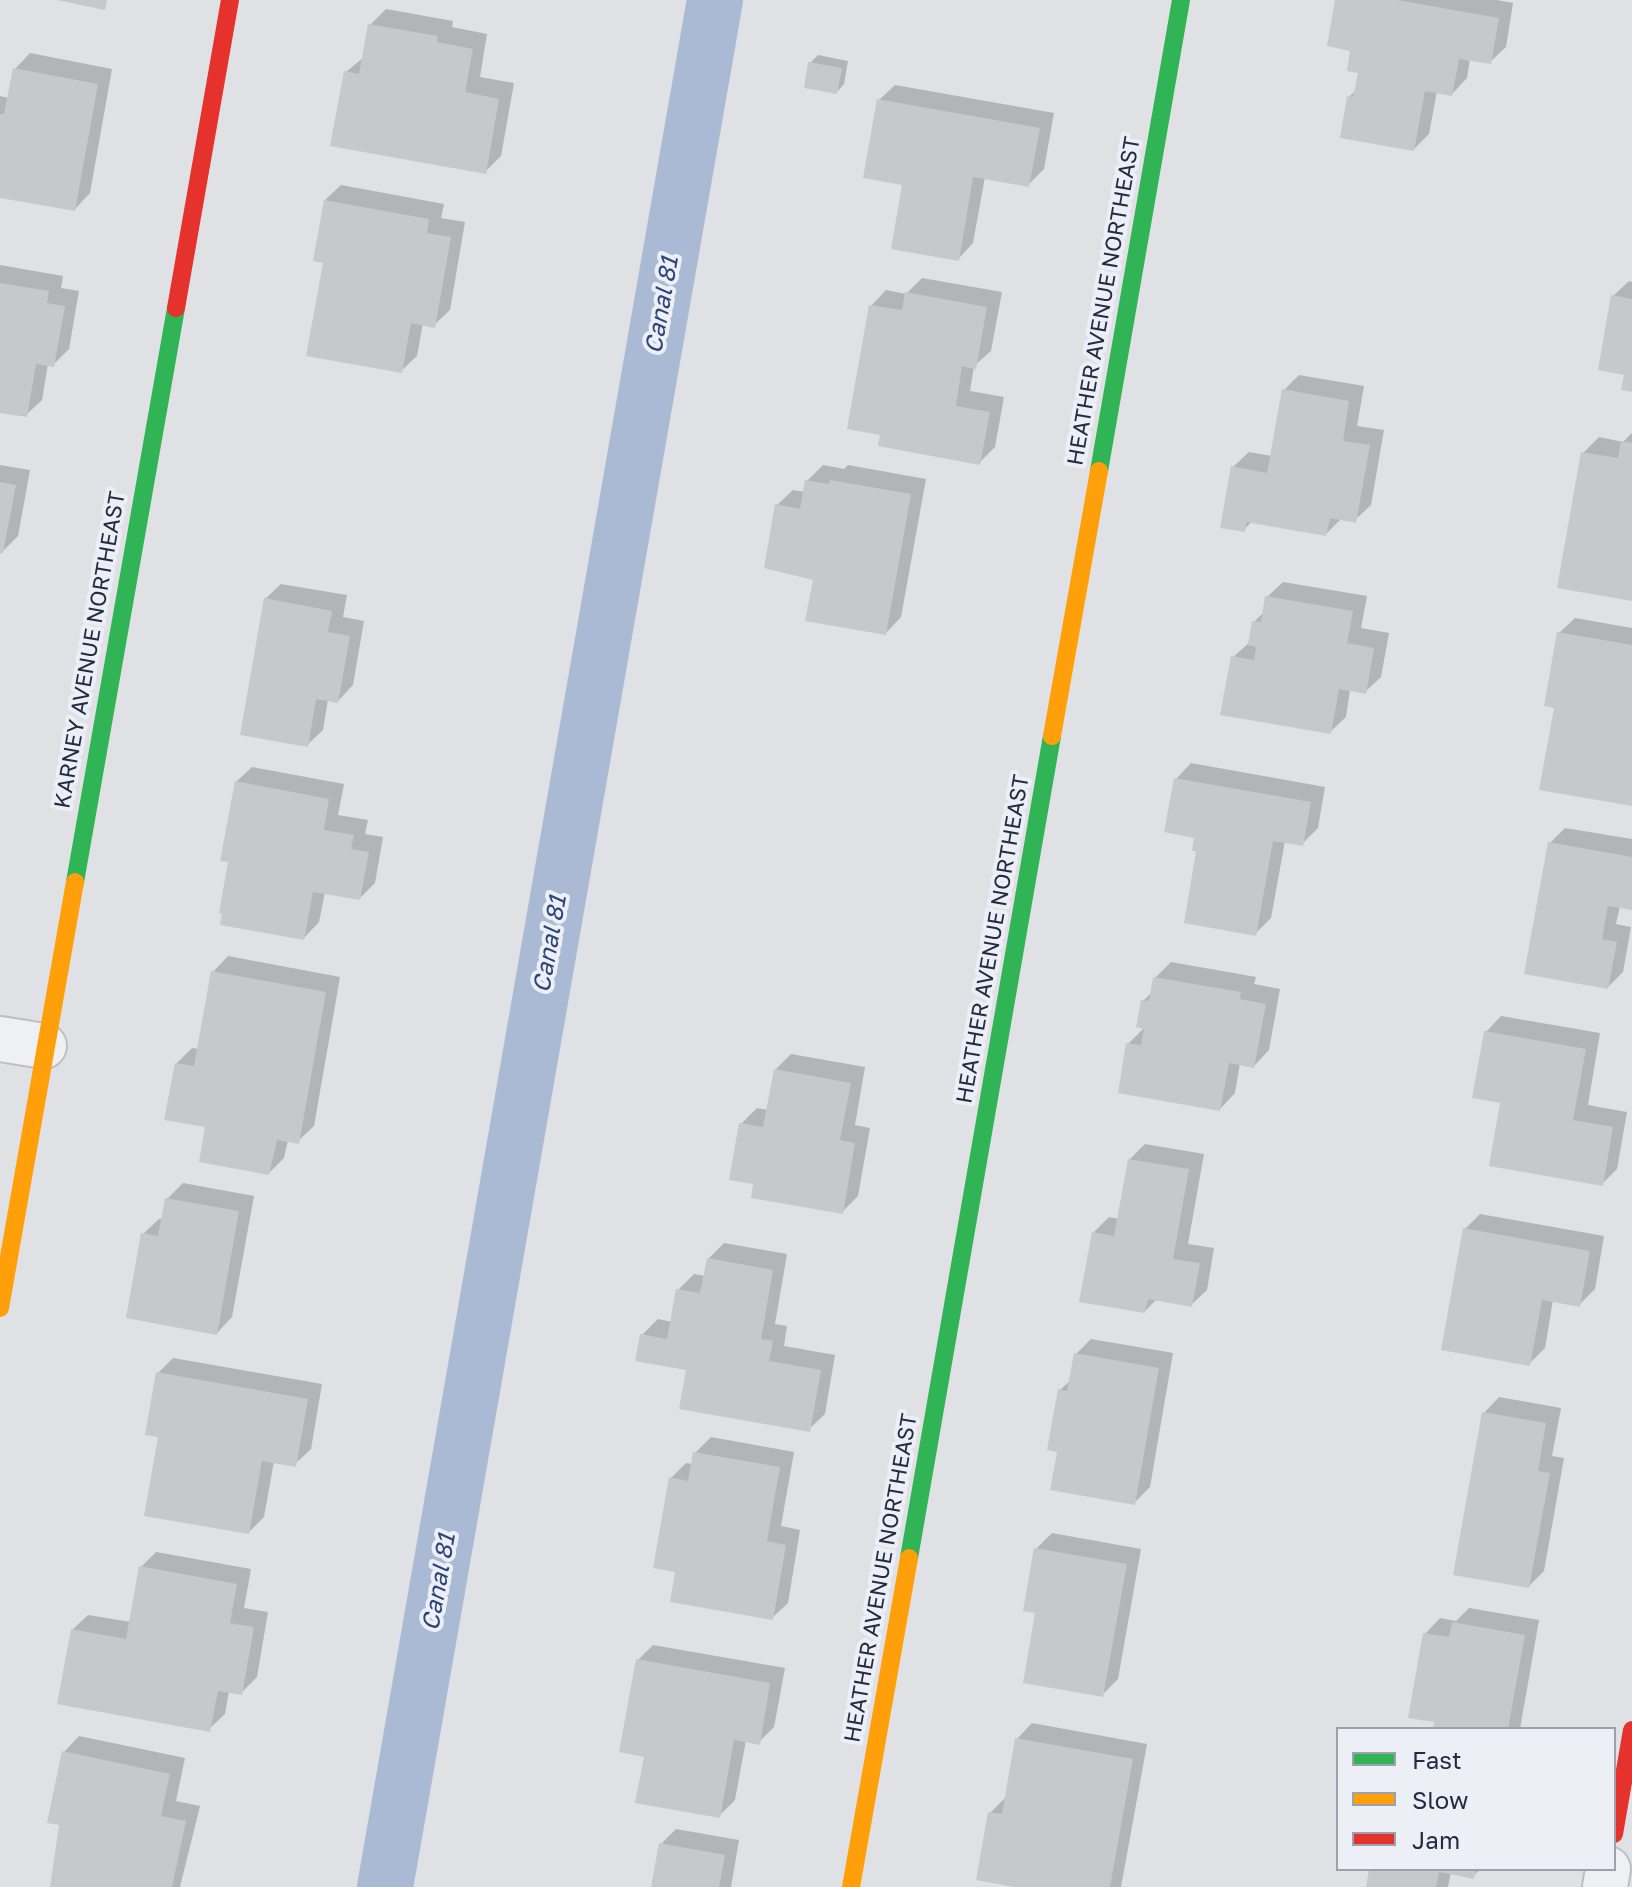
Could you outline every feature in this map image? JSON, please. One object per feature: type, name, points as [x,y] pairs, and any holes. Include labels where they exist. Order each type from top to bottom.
[{"type":"street","name":"KARNEY AVENUE NORTHEAST","points":[[0,1308],[230,0]]},
{"type":"street","name":"HEATHER AVENUE NORTHEAST","points":[[851,1887],[1181,0]]},
{"type":"street","points":[[0,1039],[44,1046]]},
{"type":"street","points":[[1616,1822],[1632,1730]]},
{"type":"building","points":[[57,0],[107,0],[105,10]]},
{"type":"building","points":[[1335,0],[1397,0],[1499,18],[1491,64],[1459,59],[1452,96],[1425,91],[1414,151],[1340,138],[1347,96],[1353,97],[1358,73],[1347,71],[1350,51],[1327,46]]},
{"type":"building","points":[[368,24],[438,36],[437,42],[473,49],[465,92],[499,99],[486,174],[330,146],[344,71],[359,74]]},
{"type":"building","points":[[808,62],[842,68],[837,94],[804,88]]},
{"type":"building","points":[[13,68],[98,84],[75,211],[0,198],[0,114],[4,114]]},
{"type":"building","points":[[877,99],[1040,128],[1029,187],[973,177],[959,261],[891,249],[902,185],[863,178]]},
{"type":"building","points":[[324,200],[429,219],[427,233],[451,237],[435,328],[411,323],[402,373],[306,356],[323,263],[313,261]]},
{"type":"building","points":[[0,283],[49,291],[47,303],[65,306],[54,367],[36,364],[27,417],[0,413]]},
{"type":"building","points":[[905,292],[987,307],[976,369],[962,366],[956,406],[990,412],[980,465],[878,446],[880,435],[847,429],[869,305],[902,310]]},
{"type":"building","points":[[1611,295],[1632,299],[1632,392],[1621,390],[1624,375],[1598,370]]},
{"type":"building","points":[[1282,389],[1349,401],[1343,441],[1370,445],[1356,523],[1330,518],[1326,536],[1246,522],[1245,532],[1220,528],[1231,466],[1267,473]]},
{"type":"building","points":[[1621,441],[1632,443],[1632,601],[1557,588],[1581,452],[1618,458]]},
{"type":"building","points":[[805,480],[829,484],[830,480],[911,494],[886,635],[805,621],[813,580],[764,568],[775,504],[800,509]]},
{"type":"building","points":[[0,482],[16,485],[3,553],[0,553]]},
{"type":"building","points":[[1265,596],[1353,611],[1347,643],[1374,648],[1366,694],[1339,689],[1331,734],[1220,715],[1231,656],[1254,660],[1256,647],[1248,645],[1252,621],[1261,622]]},
{"type":"building","points":[[264,598],[332,611],[328,632],[350,636],[338,703],[316,699],[308,747],[240,735]]},
{"type":"building","points":[[1557,632],[1632,645],[1632,806],[1539,790],[1554,708],[1544,706]]},
{"type":"building","points":[[1174,778],[1311,802],[1303,846],[1273,841],[1256,936],[1184,923],[1196,851],[1192,851],[1194,838],[1164,832]]},
{"type":"building","points":[[235,781],[329,799],[324,830],[354,835],[351,849],[369,852],[360,900],[313,892],[304,940],[220,925],[222,914],[219,913],[228,862],[220,861]]},
{"type":"building","points":[[1548,842],[1632,857],[1632,910],[1608,906],[1602,939],[1617,942],[1608,989],[1524,974]]},
{"type":"building","points":[[211,971],[326,992],[299,1144],[277,1140],[269,1175],[199,1162],[205,1127],[164,1120],[175,1063],[194,1066]]},
{"type":"building","points":[[1153,977],[1241,992],[1240,999],[1266,1004],[1254,1068],[1229,1063],[1220,1111],[1118,1093],[1126,1043],[1141,1045],[1144,1029],[1136,1027],[1141,1000],[1149,1001]]},
{"type":"building","points":[[1484,1031],[1586,1049],[1573,1120],[1613,1127],[1603,1186],[1489,1166],[1500,1103],[1472,1098]]},
{"type":"building","points":[[774,1069],[851,1083],[840,1140],[855,1143],[843,1214],[751,1198],[753,1184],[729,1180],[739,1123],[763,1127]]},
{"type":"building","points":[[1128,1159],[1189,1169],[1173,1259],[1200,1263],[1192,1307],[1148,1299],[1145,1313],[1079,1302],[1092,1232],[1114,1236]]},
{"type":"building","points":[[165,1198],[239,1211],[217,1335],[126,1318],[141,1233],[158,1236]]},
{"type":"building","points":[[1463,1228],[1590,1251],[1580,1307],[1542,1300],[1530,1366],[1441,1350]]},
{"type":"building","points":[[707,1258],[773,1270],[761,1339],[773,1341],[769,1361],[821,1370],[810,1432],[679,1409],[686,1370],[635,1361],[640,1334],[667,1339],[676,1289],[700,1293]]},
{"type":"building","points":[[1074,1353],[1159,1368],[1135,1505],[1050,1490],[1057,1452],[1047,1450],[1058,1389],[1067,1391]]},
{"type":"building","points":[[156,1372],[308,1399],[296,1467],[262,1461],[249,1534],[144,1516],[158,1437],[145,1435]]},
{"type":"building","points":[[1482,1412],[1546,1423],[1538,1471],[1550,1473],[1529,1588],[1453,1575]]},
{"type":"building","points":[[693,1452],[780,1467],[767,1541],[786,1545],[773,1620],[670,1602],[675,1572],[653,1568],[669,1477],[688,1481]]},
{"type":"building","points":[[1034,1548],[1127,1564],[1103,1697],[1023,1683],[1035,1613],[1023,1611]]},
{"type":"building","points":[[139,1566],[237,1584],[230,1623],[254,1627],[242,1695],[218,1691],[210,1732],[57,1704],[71,1629],[126,1639]]},
{"type":"building","points":[[1452,1622],[1525,1635],[1508,1727],[1433,1727],[1434,1722],[1408,1718],[1423,1633],[1449,1637]]},
{"type":"building","points":[[636,1659],[770,1683],[760,1745],[734,1740],[720,1818],[635,1803],[644,1757],[619,1752]]},
{"type":"building","points":[[1015,1738],[1133,1759],[1110,1887],[1014,1887],[976,1880],[988,1812],[1002,1814]]},
{"type":"building","points":[[62,1751],[170,1774],[161,1816],[186,1821],[172,1887],[50,1887],[59,1825],[47,1823]]},
{"type":"building","points":[[659,1843],[725,1855],[719,1887],[651,1887]]},
{"type":"building","points":[[1369,1871],[1476,1871],[1474,1879],[1439,1872],[1436,1887],[1366,1887]]},
{"type":"waterway","name":"Canal 81","points":[[385,1887],[715,0]]},
{"type":"traffic: fast","points":[[1099,471],[1181,0]]},
{"type":"traffic: fast","points":[[75,882],[176,308]]},
{"type":"traffic: fast","points":[[909,1558],[1052,736]]},
{"type":"traffic: slow","points":[[1052,736],[1099,471]]},
{"type":"traffic: slow","points":[[0,1308],[75,882]]},
{"type":"traffic: slow","points":[[851,1887],[909,1558]]},
{"type":"traffic: jam","points":[[176,308],[230,0]]},
{"type":"traffic: jam","points":[[1616,1822],[1632,1730]]}]
